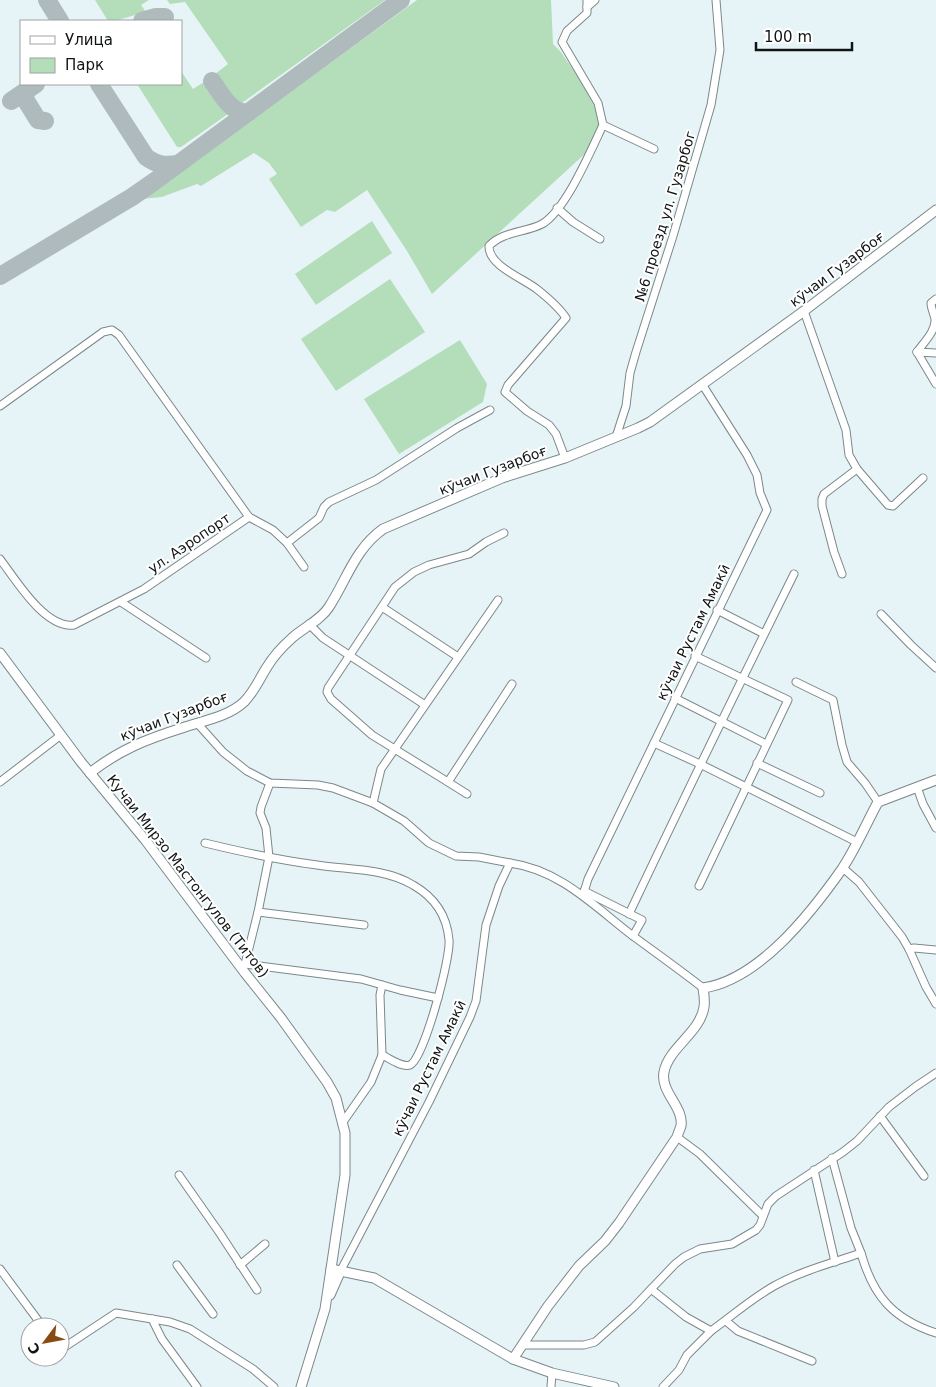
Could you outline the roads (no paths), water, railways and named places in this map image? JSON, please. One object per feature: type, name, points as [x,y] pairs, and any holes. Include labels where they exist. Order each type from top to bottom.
[{"type":"street","points":[[565,458],[559,439],[549,425],[526,410],[505,392],[508,385],[566,318],[558,308],[536,289],[502,266],[490,255],[489,246],[496,240],[542,224],[547,220],[566,198],[603,125],[598,103],[562,42],[567,32],[587,13],[587,4],[595,0]]},
{"type":"street","name":"№6 проезд ул. Гузарбог","points":[[616,437],[626,406],[630,373],[636,352],[712,105],[720,50],[716,0]]},
{"type":"street","points":[[603,125],[654,149]]},
{"type":"street","points":[[557,208],[573,222],[600,239]]},
{"type":"street","name":"кӯчаи Гузарбоғ","points":[[90,773],[107,759],[127,748],[230,711],[245,701],[268,664],[291,639],[328,608],[358,554],[366,543],[383,529],[502,478],[565,458],[650,422],[804,312],[936,210]]},
{"type":"street","points":[[917,352],[935,325],[931,303],[936,299]]},
{"type":"street","points":[[804,312],[846,430],[849,455],[857,469],[888,504],[893,506],[923,478]]},
{"type":"street","name":"ул. Аэропорт","points":[[0,406],[103,332],[112,330],[119,335],[249,517],[144,589],[74,625],[65,626],[56,623],[42,613],[0,559]]},
{"type":"street","points":[[917,352],[936,353]]},
{"type":"street","points":[[917,352],[936,384]]},
{"type":"street","name":"кӯчаи Рустам Амакӣ","points":[[584,893],[695,656],[767,510],[760,493],[757,476],[748,455],[702,384]]},
{"type":"street","points":[[286,543],[319,518],[324,507],[329,502],[376,480],[457,428],[490,410]]},
{"type":"street","points":[[842,574],[834,552],[822,506],[822,499],[824,494],[857,469]]},
{"type":"street","points":[[249,517],[273,530],[286,543],[304,567]]},
{"type":"street","points":[[467,794],[372,735],[328,695],[328,688],[395,587],[414,572],[469,554],[486,542],[504,533]]},
{"type":"street","points":[[628,914],[794,574]]},
{"type":"street","points":[[373,803],[382,769],[498,600]]},
{"type":"street","points":[[120,602],[206,658]]},
{"type":"street","points":[[382,606],[458,657]]},
{"type":"street","points":[[717,610],[764,634]]},
{"type":"street","points":[[881,614],[936,668]]},
{"type":"street","points":[[308,624],[323,638],[425,705]]},
{"type":"street","name":"Кучаи Мирзо Мастонгулов (Титов)","points":[[0,653],[90,773],[170,871],[242,964],[327,1082],[336,1098],[345,1132],[345,1175],[336,1270],[301,1387]]},
{"type":"street","points":[[695,656],[788,700],[700,886]]},
{"type":"street","points":[[796,682],[833,700],[847,762],[866,783],[878,802]]},
{"type":"street","points":[[448,782],[512,684]]},
{"type":"street","points":[[675,698],[766,744]]},
{"type":"street","points":[[197,723],[223,752],[247,771],[270,783],[318,784],[347,793],[373,803],[404,821],[429,843],[456,856],[479,857],[523,865],[538,870],[642,920],[633,936]]},
{"type":"street","points":[[0,782],[62,735]]},
{"type":"street","points":[[654,743],[856,842]]},
{"type":"street","points":[[757,764],[820,792]]},
{"type":"street","points":[[704,988],[724,983],[738,976],[777,948],[843,868],[878,802],[936,780]]},
{"type":"street","points":[[270,783],[260,806],[260,813],[266,828],[269,857],[258,912],[242,964],[361,979],[438,998]]},
{"type":"street","points":[[917,786],[923,804],[936,828]]},
{"type":"street","points":[[205,844],[317,865],[372,871],[395,877],[412,884],[427,894],[439,907],[449,940],[447,963],[438,998],[423,1042],[415,1061],[411,1064],[402,1065],[382,1055]]},
{"type":"street","name":"кӯчаи Рустам Амакӣ","points":[[336,1270],[356,1240],[470,1017],[476,1001],[486,925],[499,886],[510,863]]},
{"type":"street","points":[[843,868],[858,882],[902,937],[936,1004]]},
{"type":"street","points":[[584,893],[633,936],[704,988]]},
{"type":"street","points":[[258,912],[364,925]]},
{"type":"street","points":[[909,949],[936,950]]},
{"type":"street","points":[[343,1122],[371,1082],[382,1055],[380,995],[382,985]]},
{"type":"street","points":[[513,1359],[548,1306],[579,1266],[619,1223],[677,1137],[681,1125],[680,1114],[665,1084],[664,1072],[668,1062],[697,1026],[704,1007],[704,988]]},
{"type":"street","points":[[522,1345],[584,1345],[595,1342],[684,1257],[700,1249],[732,1244],[756,1230],[768,1204],[776,1196],[857,1141],[880,1116],[915,1087],[936,1073]]},
{"type":"street","points":[[880,1116],[924,1176]]},
{"type":"street","points":[[677,1137],[700,1154],[763,1216]]},
{"type":"street","points":[[832,1158],[851,1228],[861,1253],[864,1267],[873,1285],[885,1304],[902,1318],[936,1333]]},
{"type":"street","points":[[814,1170],[835,1262]]},
{"type":"street","points":[[179,1175],[257,1290]]},
{"type":"street","points":[[240,1265],[265,1244]]},
{"type":"street","points":[[663,1387],[679,1370],[687,1355],[711,1331],[752,1300],[775,1285],[861,1253]]},
{"type":"street","points":[[177,1265],[213,1314]]},
{"type":"street","points":[[0,1269],[36,1317]]},
{"type":"street","points":[[336,1270],[374,1278],[513,1359],[552,1374],[614,1387]]},
{"type":"street","points":[[652,1289],[686,1317],[711,1331]]},
{"type":"street","points":[[70,1343],[116,1313],[152,1319],[190,1329],[201,1335],[253,1369],[274,1387]]},
{"type":"street","points":[[152,1319],[162,1339],[198,1387]]},
{"type":"street","points":[[726,1321],[738,1331],[812,1362]]},
{"type":"street","points":[[552,1374],[552,1387]]}]
